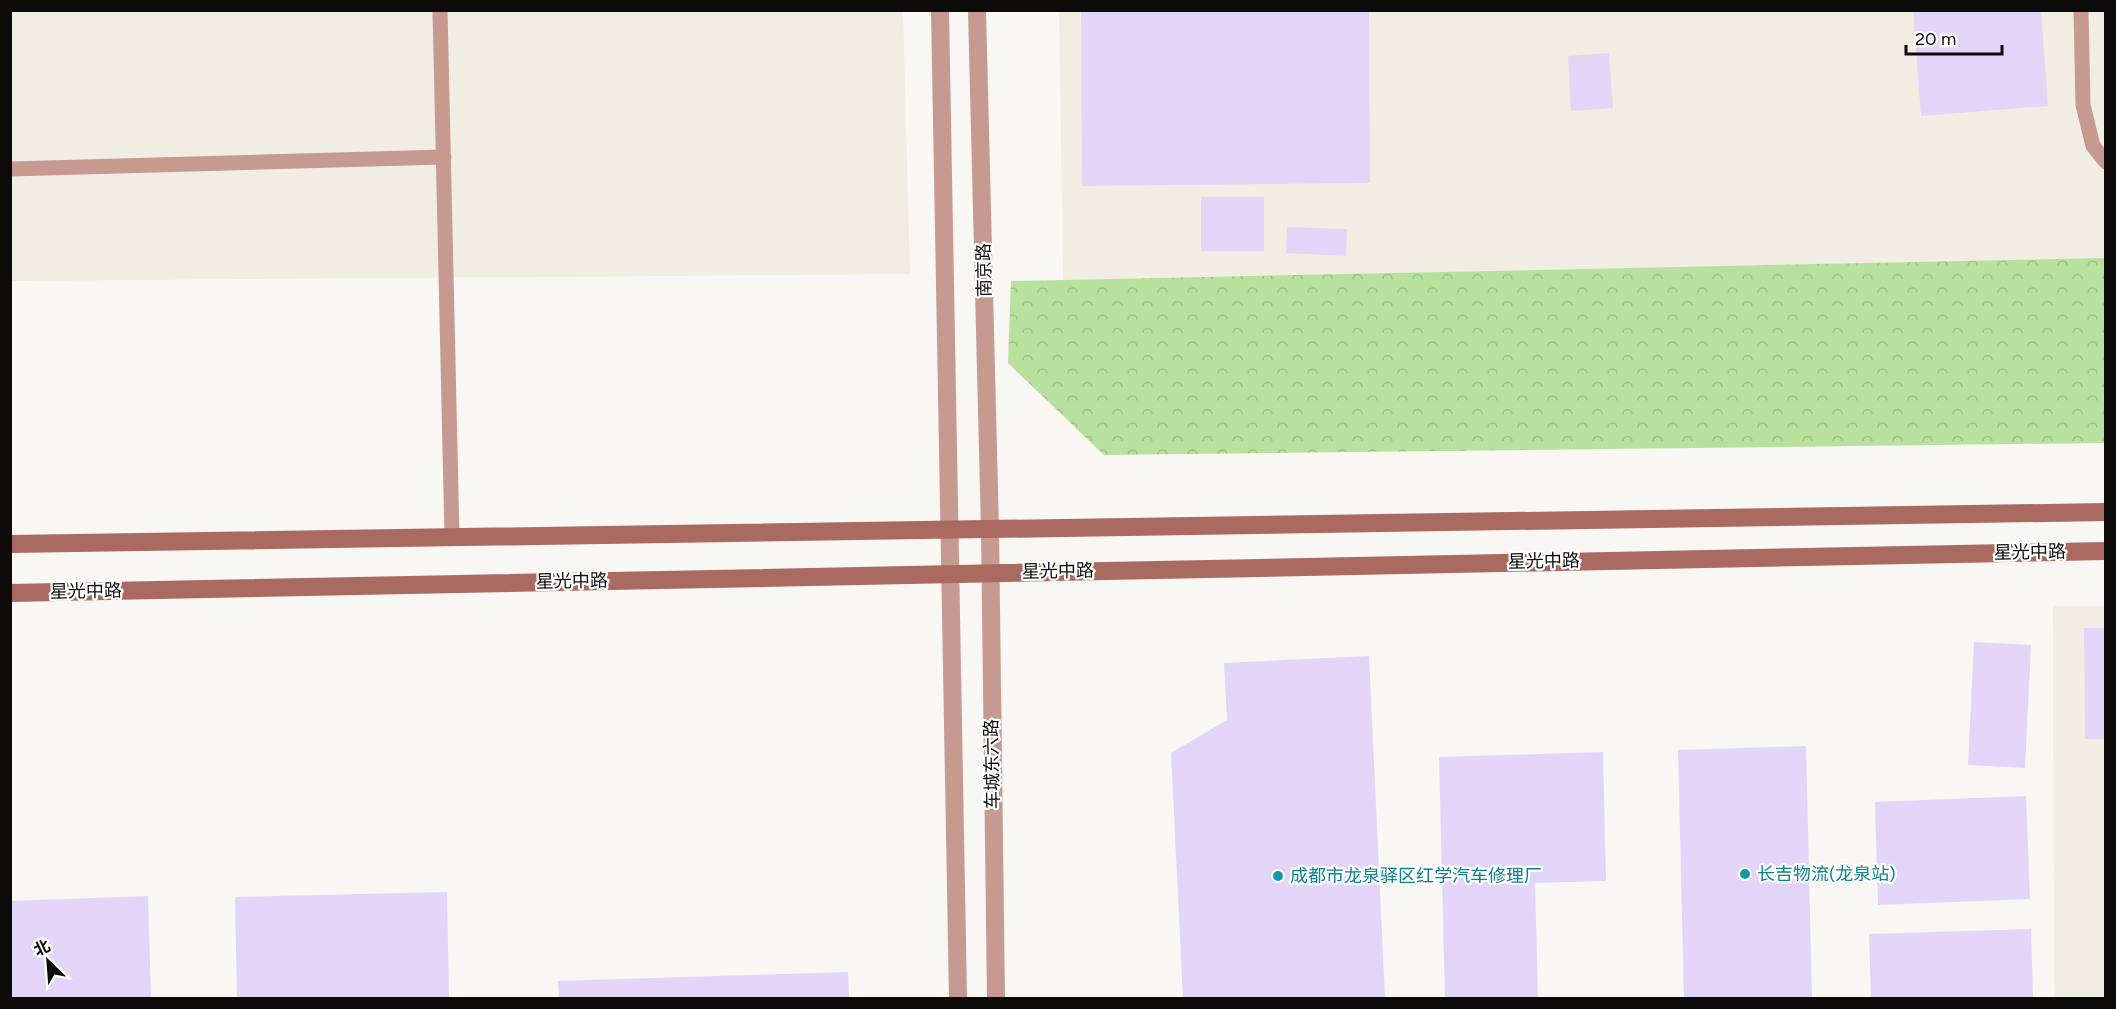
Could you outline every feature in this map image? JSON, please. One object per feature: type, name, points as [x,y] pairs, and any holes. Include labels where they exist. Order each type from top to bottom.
[{"type":"main road","points":[[10,543],[2106,512]]},
{"type":"main road","name":"星光中路","points":[[10,593],[2106,551]]},
{"type":"street","points":[[940,10],[958,999]]},
{"type":"street","name":"南京路","points":[[978,10],[990,530]]},
{"type":"street","name":"车城东六路","points":[[990,530],[996,999]]},
{"type":"lane","points":[[440,10],[452,537]]},
{"type":"lane","points":[[2081,10],[2083,105],[2093,146],[2106,162]]},
{"type":"lane","points":[[10,169],[444,158]]},
{"type":"shaded area","points":[[10,11],[903,11],[910,274],[11,281]]},
{"type":"shaded area","points":[[1059,11],[2105,11],[2105,258],[1063,280]]},
{"type":"shaded area","points":[[2053,606],[2105,606],[2105,998],[2054,998]]},
{"type":"green space","points":[[2105,258],[2105,443],[1104,455],[1008,363],[1011,281]]},
{"type":"building","points":[[1081,10],[1369,10],[1370,183],[1082,186]]},
{"type":"building","points":[[1913,10],[2041,10],[2048,106],[1921,116]]},
{"type":"building","points":[[1609,53],[1613,108],[1571,111],[1568,56]]},
{"type":"building","points":[[1201,197],[1264,197],[1264,251],[1201,251]]},
{"type":"building","points":[[1287,227],[1347,229],[1346,256],[1286,253]]},
{"type":"building","points":[[2084,628],[2106,628],[2106,739],[2085,739]]},
{"type":"building","points":[[1974,642],[2031,645],[2025,768],[1968,765]]},
{"type":"building","name":"成都市龙泉驿区红学汽车修理厂","points":[[1369,656],[1385,998],[1183,998],[1171,753],[1227,720],[1224,663]]},
{"type":"building","name":"长吉物流(龙泉站)","points":[[1806,746],[1812,998],[1684,998],[1678,750]]},
{"type":"building","points":[[1603,752],[1606,881],[1535,883],[1538,998],[1445,998],[1439,757]]},
{"type":"building","points":[[2026,796],[2030,899],[1878,905],[1875,802]]},
{"type":"building","points":[[447,892],[449,998],[237,998],[235,897]]},
{"type":"building","points":[[148,896],[151,998],[10,998],[10,901]]},
{"type":"building","points":[[2031,929],[2033,998],[1871,998],[1869,934]]},
{"type":"building","points":[[848,972],[849,998],[559,998],[558,981]]},
{"type":"place","name":"长吉物流(龙泉站)","points":[[1745,874]]},
{"type":"place","name":"成都市龙泉驿区红学汽车修理厂","points":[[1278,876]]}]
